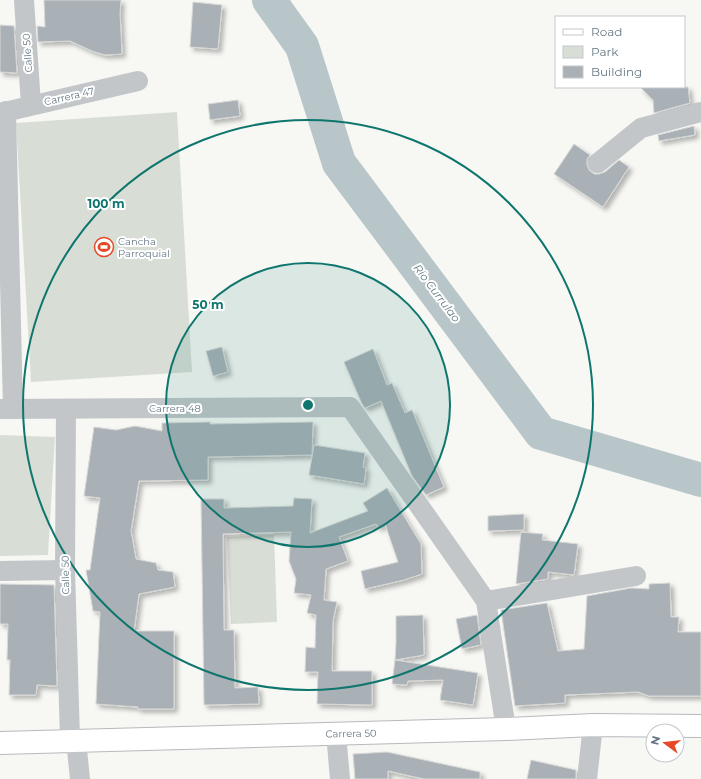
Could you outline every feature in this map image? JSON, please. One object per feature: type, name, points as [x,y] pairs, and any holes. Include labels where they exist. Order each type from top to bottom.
[{"type":"main road","name":"Carrera 50","points":[[0,743],[506,729],[593,725],[701,726]]},
{"type":"street","name":"Calle 50","points":[[24,0],[30,105]]},
{"type":"street","name":"Carrera 47","points":[[3,112],[138,81]]},
{"type":"street","points":[[3,112],[6,409]]},
{"type":"street","points":[[598,163],[641,128],[701,112]]},
{"type":"street","name":"Carrera 48","points":[[6,409],[350,407],[486,601]]},
{"type":"street","name":"Calle 50","points":[[66,409],[65,570],[73,740],[80,779]]},
{"type":"street","points":[[0,571],[65,570]]},
{"type":"street","points":[[506,729],[486,601],[636,576]]},
{"type":"street","points":[[587,779],[593,725]]},
{"type":"street","points":[[336,733],[340,779]]},
{"type":"green space","name":"Cancha Parroquial","points":[[177,112],[192,372],[31,382],[16,123]]},
{"type":"green space","points":[[0,435],[55,437],[48,555],[0,556]]},
{"type":"green space","points":[[274,535],[277,622],[231,624],[227,537]]},
{"type":"building","points":[[44,0],[121,0],[120,13],[122,54],[105,55],[70,41],[38,42],[37,26],[45,27]]},
{"type":"building","points":[[193,2],[222,5],[218,49],[190,47]]},
{"type":"building","points":[[0,25],[14,26],[17,73],[0,72]]},
{"type":"building","points":[[688,87],[690,103],[654,113],[653,100],[641,88]]},
{"type":"building","points":[[238,100],[240,116],[210,120],[208,104]]},
{"type":"building","points":[[694,126],[695,135],[659,141],[658,135]]},
{"type":"building","points":[[574,144],[590,155],[587,159],[587,165],[589,170],[594,174],[605,172],[619,160],[629,167],[603,207],[554,174]]},
{"type":"building","points":[[222,347],[228,372],[213,376],[206,351]]},
{"type":"building","points":[[373,349],[387,385],[392,383],[405,413],[412,410],[444,487],[426,495],[412,476],[381,401],[365,408],[344,362]]},
{"type":"building","points":[[210,422],[210,424],[313,422],[312,455],[208,457],[208,480],[139,481],[131,531],[136,559],[156,563],[158,570],[173,572],[175,587],[139,594],[134,631],[174,631],[174,709],[138,709],[138,707],[96,704],[100,612],[93,611],[86,570],[90,570],[100,498],[84,496],[94,427],[116,430],[135,426],[162,431],[162,423]]},
{"type":"building","points":[[314,445],[365,453],[363,467],[366,468],[364,484],[309,475]]},
{"type":"building","points":[[387,488],[421,544],[422,574],[404,580],[365,589],[361,571],[398,562],[385,524],[379,528],[376,524],[339,537],[348,561],[326,569],[324,600],[337,602],[333,621],[332,671],[372,671],[372,705],[317,704],[318,672],[305,672],[306,647],[315,648],[316,615],[307,613],[311,595],[294,593],[296,579],[289,561],[291,532],[223,534],[224,630],[234,630],[235,688],[258,687],[259,704],[204,705],[201,499],[224,499],[224,508],[293,506],[294,498],[312,499],[310,533],[368,511],[363,503]]},
{"type":"building","points":[[524,514],[524,530],[488,531],[488,516]]},
{"type":"building","points":[[521,532],[543,534],[542,540],[578,544],[574,575],[548,572],[548,579],[516,584]]},
{"type":"building","points":[[670,583],[671,617],[679,617],[678,632],[701,632],[701,696],[649,696],[638,692],[565,695],[565,703],[515,706],[501,610],[547,603],[558,651],[584,649],[587,596],[631,588],[649,589],[649,584]]},
{"type":"building","points":[[0,584],[54,585],[57,686],[37,685],[36,695],[9,695],[10,660],[7,660],[8,624],[0,624]]},
{"type":"building","points":[[423,615],[424,655],[395,660],[396,616]]},
{"type":"building","points":[[477,615],[481,645],[462,649],[456,619]]},
{"type":"building","points":[[395,660],[478,673],[473,705],[440,700],[443,680],[408,681],[407,685],[392,684]]},
{"type":"building","points":[[387,752],[480,772],[480,779],[424,779],[388,771],[388,779],[355,779],[353,754]]},
{"type":"building","points":[[531,760],[576,770],[576,779],[527,779]]},
{"type":"waterway","name":"Río Currulao","points":[[269,0],[302,46],[339,163],[541,433],[701,480]]},
{"type":"place","name":"Cancha Parroquial","points":[[104,247]]}]
